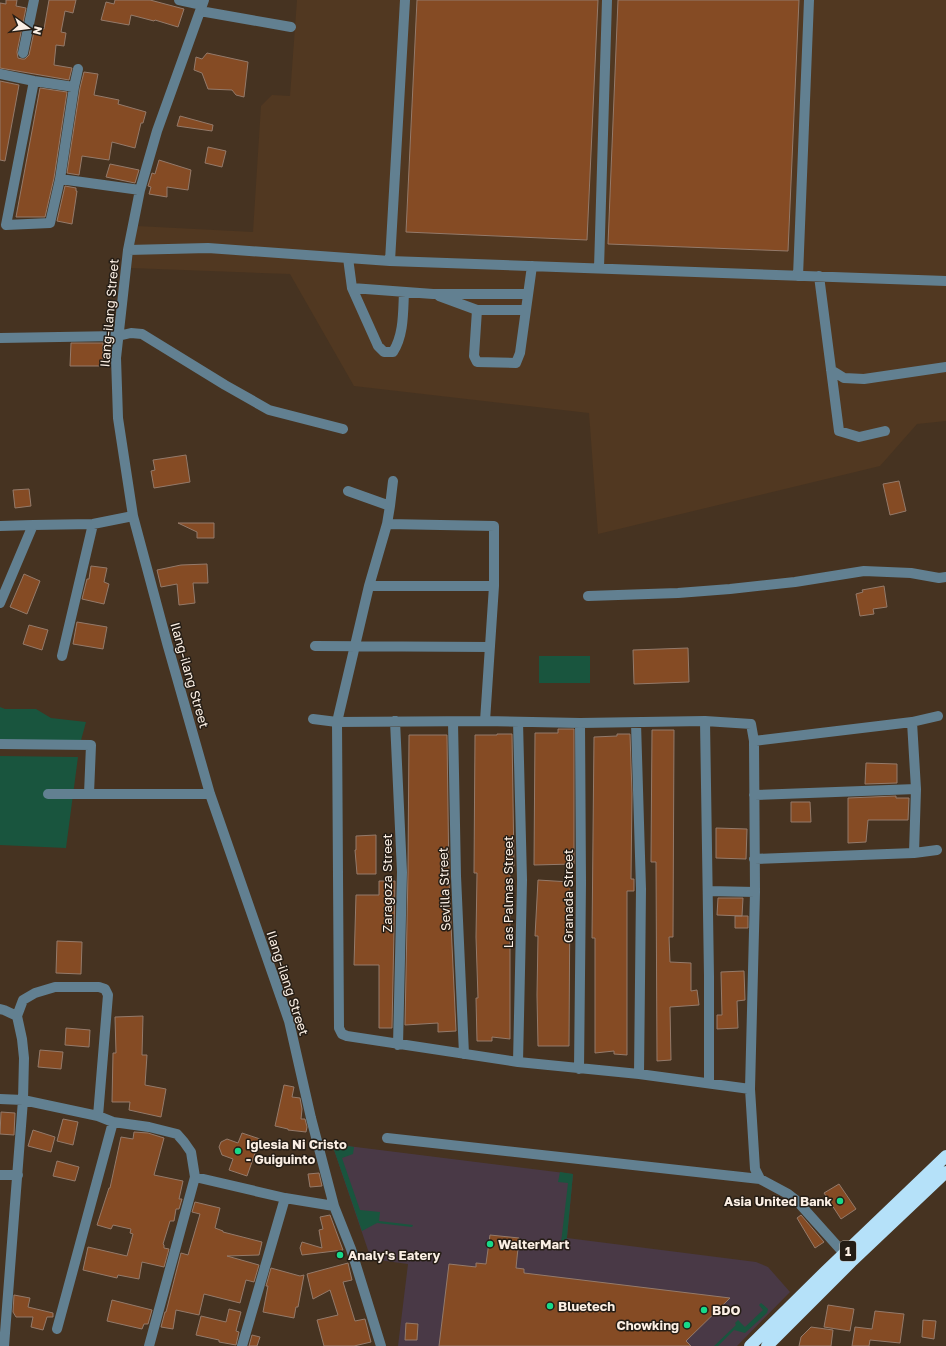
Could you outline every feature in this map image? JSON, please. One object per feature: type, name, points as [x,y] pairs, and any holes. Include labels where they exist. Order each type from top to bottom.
[{"type":"highway","name":"1","points":[[767,1346],[848,1258],[946,1156]]},
{"type":"highway","name":"1","points":[[750,1346],[826,1271],[848,1258],[946,1172]]},
{"type":"street","points":[[23,53],[34,0]]},
{"type":"street","points":[[179,0],[291,27]]},
{"type":"street","points":[[390,261],[405,0]]},
{"type":"street","points":[[599,268],[608,0]]},
{"type":"street","points":[[798,276],[809,0]]},
{"type":"street","name":"Ilang-ilang Street","points":[[202,5],[157,131],[140,190],[128,250],[118,336],[116,358],[118,418],[133,516],[167,644],[210,794],[289,1021],[311,1118],[334,1206],[351,1249],[381,1346]]},
{"type":"street","points":[[34,81],[6,225],[50,223],[60,179],[78,69]]},
{"type":"street","points":[[0,74],[74,87]]},
{"type":"street","points":[[60,179],[140,190]]},
{"type":"street","points":[[128,250],[208,248],[390,261],[946,281]]},
{"type":"street","points":[[348,258],[352,288],[378,346],[384,352],[393,352],[398,344],[401,331],[404,292]]},
{"type":"street","points":[[477,310],[474,356],[477,362],[516,363],[520,353],[532,266]]},
{"type":"street","points":[[819,276],[839,430],[859,437],[885,431]]},
{"type":"street","points":[[352,288],[433,294],[528,294]]},
{"type":"street","points":[[433,294],[477,310],[526,310]]},
{"type":"street","points":[[0,338],[118,336],[131,333],[142,334],[225,386],[269,410],[343,429]]},
{"type":"street","points":[[831,370],[844,378],[864,379],[946,367]]},
{"type":"street","points":[[393,481],[387,524],[368,586],[336,722],[339,1028],[342,1034],[398,1045],[518,1062],[639,1074],[750,1089]]},
{"type":"street","points":[[348,492],[390,506]]},
{"type":"street","points":[[0,526],[93,524],[133,516]]},
{"type":"street","points":[[62,656],[93,524]]},
{"type":"street","points":[[387,524],[494,526],[494,586],[485,721]]},
{"type":"street","points":[[0,603],[33,525]]},
{"type":"street","points":[[588,596],[678,593],[730,589],[795,582],[864,571],[911,573],[938,578],[946,577]]},
{"type":"street","points":[[368,586],[494,586]]},
{"type":"street","points":[[315,646],[490,647]]},
{"type":"street","points":[[754,741],[912,722],[938,716]]},
{"type":"street","points":[[313,719],[336,722],[485,721],[636,723],[705,721],[751,724],[754,741],[755,892],[750,1089],[755,1169],[760,1178]]},
{"type":"street","name":"Zaragoza Street","points":[[395,721],[402,872],[398,1045]]},
{"type":"street","points":[[705,721],[709,1083]]},
{"type":"street","name":"Sevilla Street","points":[[453,722],[456,876],[464,1054]]},
{"type":"street","name":"Las Palmas Street","points":[[518,722],[522,880],[518,1062]]},
{"type":"street","points":[[912,722],[916,789],[914,853]]},
{"type":"street","name":"Granada Street","points":[[579,1068],[581,883],[580,723]]},
{"type":"street","points":[[636,723],[641,889],[639,1074]]},
{"type":"street","points":[[0,744],[91,745],[88,794]]},
{"type":"street","points":[[754,795],[916,789]]},
{"type":"street","points":[[48,794],[210,794]]},
{"type":"street","points":[[754,859],[914,853],[937,850]]},
{"type":"street","points":[[708,891],[755,892]]},
{"type":"street","points":[[4,1346],[24,1100],[24,1058],[17,1016],[23,1000],[35,992],[55,987],[68,986],[99,987],[105,989],[108,995],[98,1116]]},
{"type":"street","points":[[0,1009],[17,1016]]},
{"type":"street","points":[[0,1099],[24,1100],[98,1116],[113,1122],[149,1127],[177,1134],[191,1152],[196,1176],[149,1346]]},
{"type":"street","points":[[57,1329],[113,1122]]},
{"type":"street","points":[[388,1138],[760,1178],[797,1201],[848,1258]]},
{"type":"street","points":[[0,1175],[18,1175]]},
{"type":"street","points":[[196,1176],[285,1198],[334,1206]]},
{"type":"street","points":[[242,1346],[285,1198]]},
{"type":"shaded area","points":[[297,0],[946,0],[946,421],[917,424],[880,466],[598,534],[589,413],[354,386],[290,274],[131,268],[137,226],[253,232],[261,106],[272,95],[290,96]]},
{"type":"shaded area","name":"WalterMart","points":[[332,1144],[573,1174],[567,1238],[756,1262],[768,1267],[790,1292],[737,1346],[398,1346],[408,1264],[371,1259]]},
{"type":"green space","points":[[539,656],[590,656],[590,683],[539,683]]},
{"type":"green space","points":[[0,707],[5,709],[36,709],[51,718],[86,722],[80,744],[0,740]]},
{"type":"green space","points":[[0,756],[78,757],[66,848],[0,845]]},
{"type":"green space","points":[[332,1144],[354,1147],[353,1154],[342,1158],[360,1210],[380,1212],[379,1221],[413,1225],[412,1227],[377,1223],[362,1231]]},
{"type":"green space","points":[[560,1172],[573,1174],[566,1247],[550,1245],[550,1242],[561,1243],[568,1183],[558,1182]]},
{"type":"green space","points":[[761,1303],[768,1309],[767,1313],[745,1333],[734,1330],[718,1346],[714,1346],[736,1325],[735,1323],[738,1320],[745,1327],[763,1310],[759,1305]]},
{"type":"building","points":[[6,0],[17,0],[16,6],[26,8],[17,52],[18,58],[25,59],[29,55],[35,27],[44,29],[49,0],[76,0],[73,13],[65,11],[61,32],[66,33],[64,46],[56,45],[54,65],[72,68],[69,80],[0,68],[0,3],[6,4]]},
{"type":"building","points":[[115,0],[150,0],[184,9],[178,27],[131,15],[129,25],[101,20],[106,2],[114,4]]},
{"type":"building","points":[[417,0],[598,0],[587,240],[406,232]]},
{"type":"building","points":[[618,0],[799,0],[788,251],[608,244]]},
{"type":"building","points":[[207,53],[248,62],[244,97],[236,95],[232,90],[208,89],[202,73],[194,70],[196,57],[202,59]]},
{"type":"building","points":[[84,72],[98,74],[94,95],[119,100],[118,104],[146,112],[143,123],[141,123],[135,148],[112,142],[109,160],[82,156],[79,175],[67,173],[80,88]]},
{"type":"building","points":[[0,81],[19,85],[5,161],[0,160]]},
{"type":"building","points":[[40,88],[67,92],[54,178],[45,217],[16,217]]},
{"type":"building","points":[[180,116],[213,125],[212,131],[177,126]]},
{"type":"building","points":[[208,147],[226,151],[222,167],[205,163]]},
{"type":"building","points":[[159,160],[191,170],[188,190],[167,187],[167,197],[149,194],[151,187],[148,186],[152,173],[155,174]]},
{"type":"building","points":[[110,164],[139,170],[135,183],[106,177]]},
{"type":"building","points":[[65,186],[76,188],[77,191],[72,224],[57,221]]},
{"type":"building","points":[[71,343],[103,343],[103,366],[70,366]]},
{"type":"building","points":[[186,455],[190,482],[154,488],[151,471],[155,470],[153,460]]},
{"type":"building","points":[[899,481],[906,511],[890,515],[883,484]]},
{"type":"building","points":[[29,489],[31,506],[15,508],[13,490]]},
{"type":"building","points":[[178,523],[214,523],[214,538],[197,538],[197,532]]},
{"type":"building","points":[[207,564],[208,583],[193,583],[195,603],[179,605],[177,584],[161,587],[157,570],[181,565]]},
{"type":"building","points":[[91,566],[107,568],[104,582],[109,584],[104,604],[82,599],[87,579],[89,579]]},
{"type":"building","points":[[24,574],[40,581],[27,614],[10,607]]},
{"type":"building","points":[[884,586],[887,607],[873,609],[874,614],[860,616],[856,594],[863,592],[862,590]]},
{"type":"building","points":[[77,622],[107,627],[103,649],[73,644]]},
{"type":"building","points":[[29,625],[48,630],[42,650],[23,644]]},
{"type":"building","points":[[688,648],[689,682],[634,684],[633,650]]},
{"type":"building","points":[[558,729],[574,729],[574,864],[534,865],[535,733],[558,733]]},
{"type":"building","points":[[652,730],[674,730],[673,937],[669,937],[670,962],[691,963],[691,991],[697,990],[699,1005],[670,1007],[671,1060],[657,1061],[656,862],[651,862]]},
{"type":"building","points":[[512,734],[514,866],[511,866],[510,871],[510,1039],[492,1037],[492,1041],[477,1041],[477,873],[474,873],[475,735]]},
{"type":"building","points":[[617,734],[630,734],[632,794],[631,879],[634,879],[634,891],[627,891],[627,1055],[614,1054],[614,1051],[595,1053],[595,938],[592,938],[594,737],[617,736]]},
{"type":"building","points":[[409,735],[447,735],[449,881],[456,1031],[438,1032],[438,1023],[405,1025]]},
{"type":"building","points":[[866,763],[897,764],[897,783],[865,784]]},
{"type":"building","points":[[896,796],[896,798],[909,798],[908,820],[868,820],[866,842],[848,843],[848,798]]},
{"type":"building","points":[[791,802],[810,802],[811,822],[791,822]]},
{"type":"building","points":[[716,828],[747,829],[746,859],[716,858]]},
{"type":"building","points":[[376,835],[376,874],[357,874],[355,850],[356,836]]},
{"type":"building","points":[[538,880],[570,882],[569,1046],[538,1046],[538,936],[535,936]]},
{"type":"building","points":[[379,881],[395,881],[392,1028],[379,1028],[379,965],[354,965],[356,895],[379,895]]},
{"type":"building","points":[[718,898],[743,898],[742,916],[717,915]]},
{"type":"building","points":[[735,916],[748,916],[748,928],[735,928]]},
{"type":"building","points":[[57,941],[82,942],[81,974],[56,973]]},
{"type":"building","points":[[744,971],[745,1000],[737,1001],[738,1028],[717,1029],[717,1015],[722,1015],[721,972]]},
{"type":"building","points":[[143,1016],[142,1055],[147,1055],[145,1085],[166,1089],[161,1117],[129,1110],[130,1102],[112,1102],[113,1053],[116,1053],[115,1017]]},
{"type":"building","points":[[66,1028],[90,1030],[89,1047],[65,1045]]},
{"type":"building","points":[[40,1050],[63,1052],[61,1069],[38,1067]]},
{"type":"building","points":[[284,1085],[294,1087],[292,1097],[300,1098],[302,1109],[301,1119],[305,1119],[307,1127],[306,1132],[288,1130],[275,1126]]},
{"type":"building","points":[[1,1112],[15,1113],[14,1135],[0,1134]]},
{"type":"building","points":[[63,1119],[78,1122],[73,1145],[57,1141]]},
{"type":"building","points":[[33,1130],[55,1137],[51,1152],[28,1146]]},
{"type":"building","points":[[134,1132],[148,1133],[164,1138],[154,1175],[183,1181],[179,1199],[182,1199],[179,1209],[176,1209],[174,1221],[170,1221],[163,1244],[164,1248],[169,1249],[164,1267],[142,1262],[139,1279],[118,1275],[117,1278],[83,1270],[88,1247],[127,1256],[133,1234],[130,1233],[131,1229],[113,1225],[111,1229],[97,1225],[110,1188],[121,1137],[133,1139]]},
{"type":"building","name":"Iglesia Ni Cristo - Guiguinto","points":[[242,1133],[260,1139],[247,1176],[229,1170],[233,1159],[222,1155],[219,1147],[221,1142],[227,1139],[238,1143]]},
{"type":"building","points":[[57,1161],[79,1167],[75,1181],[53,1176]]},
{"type":"building","points":[[319,1173],[322,1186],[310,1187],[308,1174]]},
{"type":"building","name":"Asia United Bank","points":[[839,1184],[856,1209],[841,1219],[824,1193]]},
{"type":"building","points":[[195,1202],[220,1208],[215,1228],[223,1232],[262,1242],[259,1255],[227,1256],[259,1265],[254,1282],[246,1280],[240,1303],[204,1294],[199,1315],[176,1310],[173,1329],[161,1327],[181,1253],[188,1255],[200,1214],[192,1212]]},
{"type":"building","points":[[330,1215],[343,1250],[302,1255],[300,1248],[302,1242],[322,1248],[319,1230],[323,1229],[320,1217]]},
{"type":"building","points":[[801,1215],[824,1242],[815,1248],[797,1218]]},
{"type":"building","points":[[490,1235],[519,1238],[516,1268],[524,1269],[524,1273],[730,1298],[686,1341],[691,1346],[439,1346],[449,1264],[476,1267],[476,1263],[486,1264]]},
{"type":"building","points":[[348,1263],[352,1280],[343,1282],[355,1321],[365,1319],[371,1342],[354,1346],[324,1346],[317,1320],[338,1315],[330,1290],[313,1299],[307,1274]]},
{"type":"building","points":[[271,1268],[300,1276],[304,1275],[298,1307],[296,1307],[294,1318],[263,1312],[268,1286],[266,1286]]},
{"type":"building","points":[[14,1295],[30,1298],[28,1307],[53,1313],[53,1317],[47,1317],[43,1330],[31,1327],[33,1317],[16,1317],[13,1312]]},
{"type":"building","points":[[112,1300],[152,1310],[148,1324],[144,1324],[142,1329],[107,1321]]},
{"type":"building","points":[[828,1305],[854,1309],[850,1331],[824,1327]]},
{"type":"building","points":[[229,1309],[241,1312],[236,1331],[239,1332],[236,1345],[219,1342],[219,1340],[196,1335],[201,1316],[226,1322]]},
{"type":"building","points":[[875,1311],[904,1314],[900,1343],[870,1340],[869,1346],[852,1346],[855,1327],[872,1329]]},
{"type":"building","points":[[923,1320],[936,1321],[934,1339],[922,1337]]},
{"type":"building","points":[[406,1323],[418,1324],[417,1340],[405,1340]]},
{"type":"building","points":[[811,1327],[833,1330],[831,1346],[799,1346],[801,1337]]},
{"type":"building","points":[[252,1335],[260,1337],[257,1346],[249,1346]]},
{"type":"place","name":"Iglesia Ni Cristo - Guiguinto","points":[[238,1151]]},
{"type":"place","name":"Asia United Bank","points":[[840,1201]]},
{"type":"place","name":"WalterMart","points":[[490,1244]]},
{"type":"place","name":"Analy's Eatery","points":[[340,1255]]},
{"type":"place","name":"Bluetech","points":[[550,1306]]},
{"type":"place","name":"BDO","points":[[704,1310]]},
{"type":"place","name":"Chowking","points":[[687,1325]]}]
